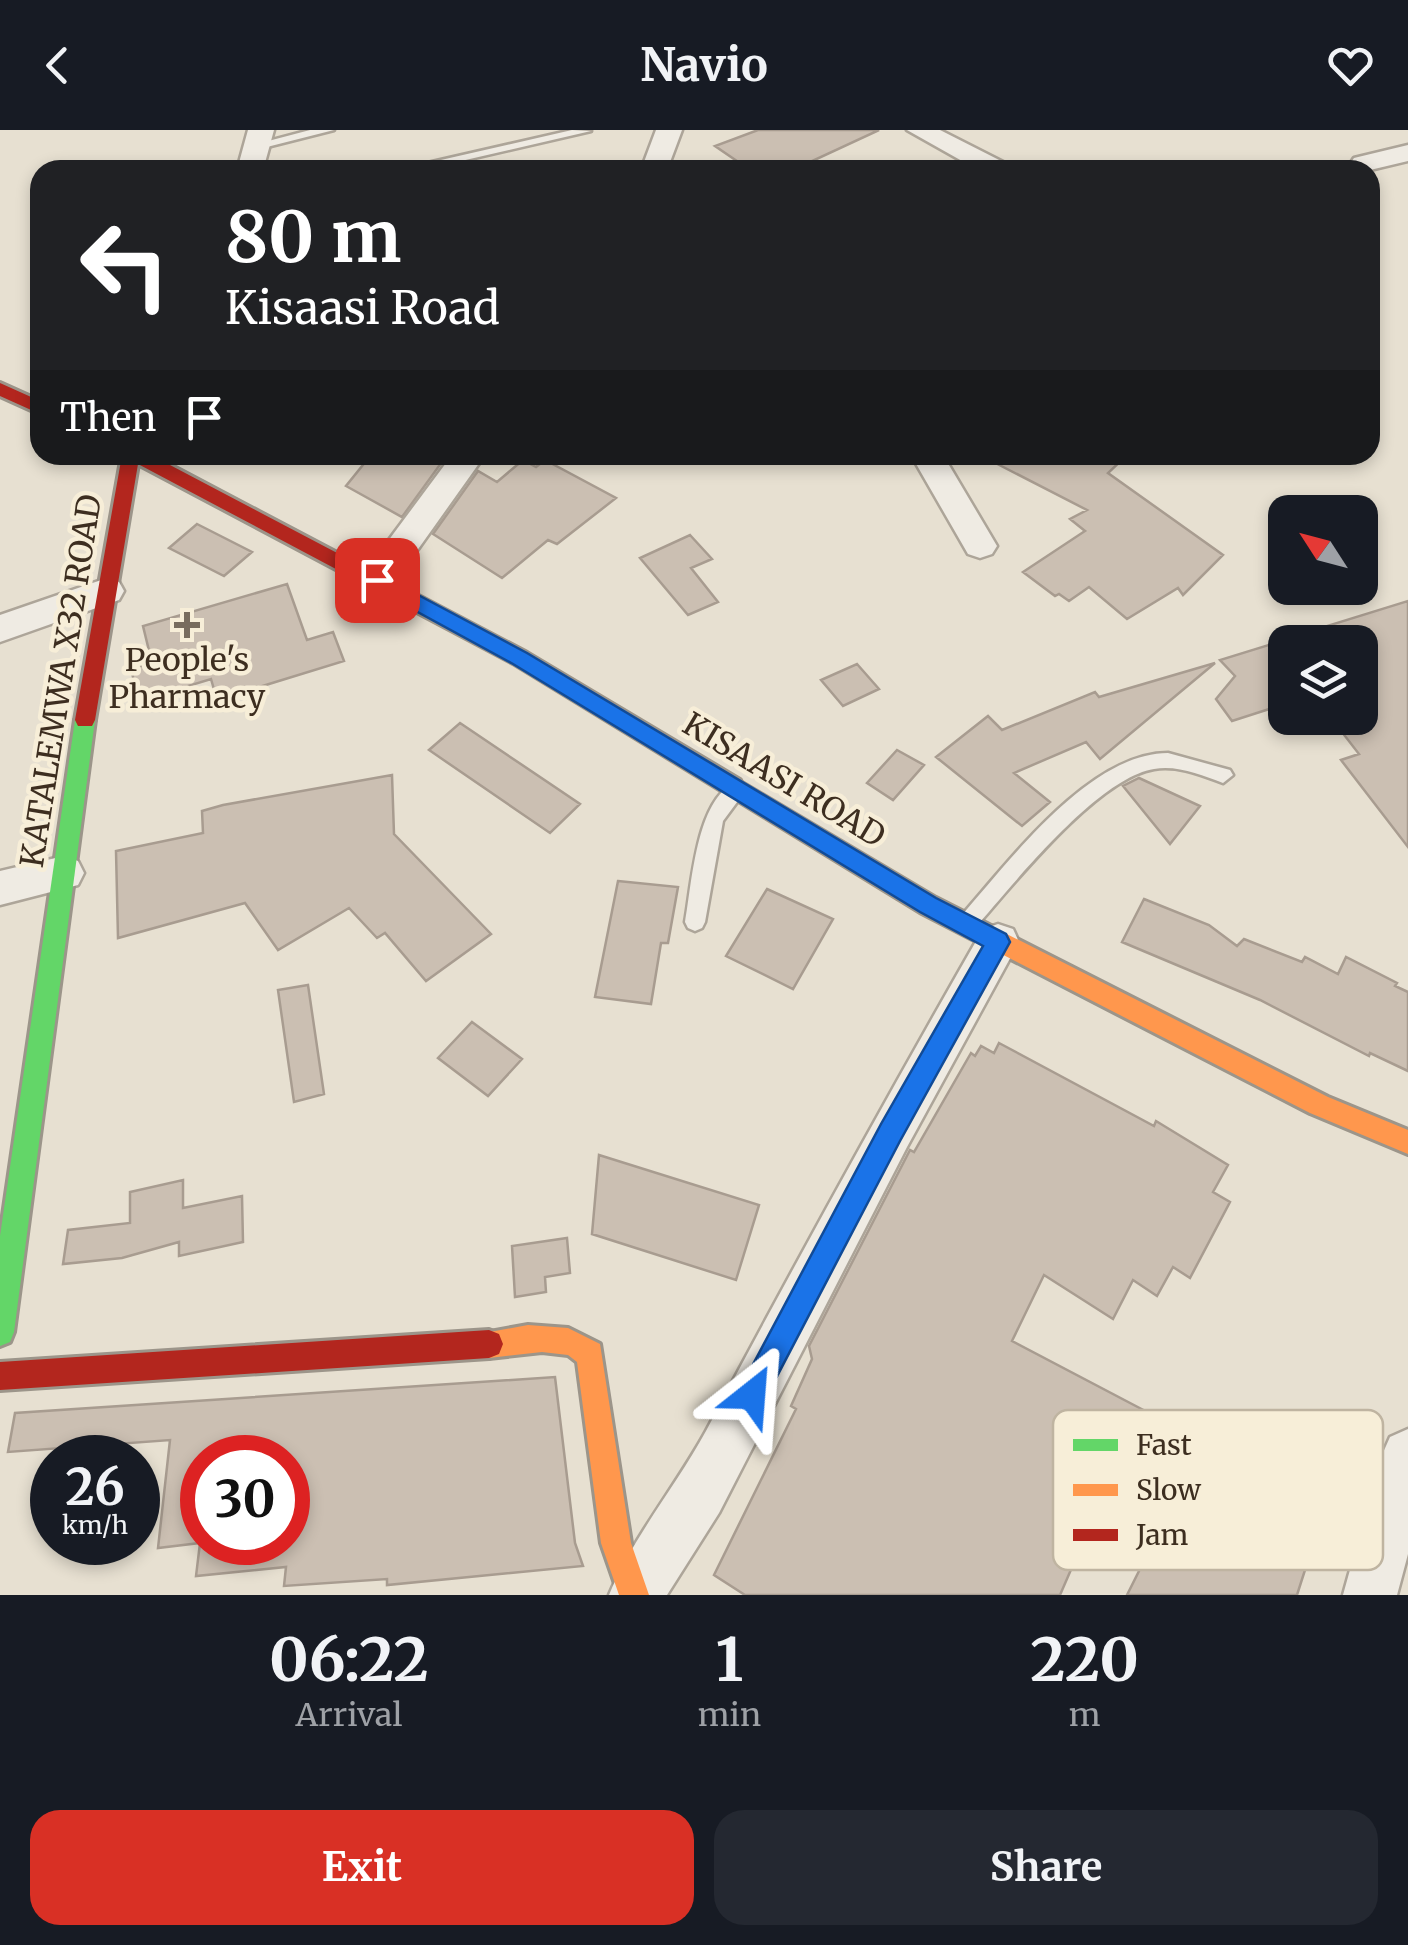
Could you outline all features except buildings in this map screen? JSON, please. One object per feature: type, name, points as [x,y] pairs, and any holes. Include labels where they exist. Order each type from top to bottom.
[{"type":"street","points":[[658,160],[670,130]]},
{"type":"street","points":[[920,130],[978,160]]},
{"type":"street","points":[[1380,160],[1408,153]]},
{"type":"street","points":[[0,389],[30,403]]},
{"type":"street","name":"KATALEMWA X32 ROAD","points":[[0,1332],[27,1166],[46,990],[107,591],[132,465]]},
{"type":"street","name":"KISAASI ROAD","points":[[153,465],[520,658],[982,933],[1319,1105],[1408,1142]]},
{"type":"street","points":[[377,580],[462,465]]},
{"type":"street","points":[[933,465],[980,546]]},
{"type":"street","points":[[0,629],[107,591]]},
{"type":"street","points":[[0,888],[64,873]]},
{"type":"street","points":[[635,1595],[700,1494],[890,1132],[982,933]]},
{"type":"street","points":[[0,1376],[559,1340],[578,1342],[590,1354],[616,1544],[635,1595]]},
{"type":"street","points":[[1383,1547],[1408,1455]]},
{"type":"street","points":[[1370,1595],[1377,1570]]},
{"type":"lane","points":[[257,148],[328,130]]},
{"type":"lane","points":[[450,160],[585,131]]},
{"type":"lane","points":[[982,933],[1052,831],[1101,787],[1145,762],[1178,760],[1223,775]]},
{"type":"lane","points":[[695,922],[714,818],[736,790]]},
{"type":"traffic: fast","points":[[0,1332],[85,720]]},
{"type":"traffic: slow","points":[[732,786],[928,905],[1319,1105],[1408,1142]]},
{"type":"traffic: slow","points":[[489,1344],[555,1339],[580,1346],[590,1354],[616,1543],[634,1595]]},
{"type":"traffic: jam","points":[[0,389],[30,403]]},
{"type":"traffic: jam","points":[[85,720],[129,465]]},
{"type":"traffic: jam","points":[[155,465],[520,658],[732,786]]},
{"type":"traffic: jam","points":[[0,1376],[489,1344]]},
{"type":"place","name":"People's Pharmacy","points":[[187,625]]},
{"type":"route","points":[[377,580],[520,658],[928,905],[998,942],[890,1132],[752,1395]]}]
